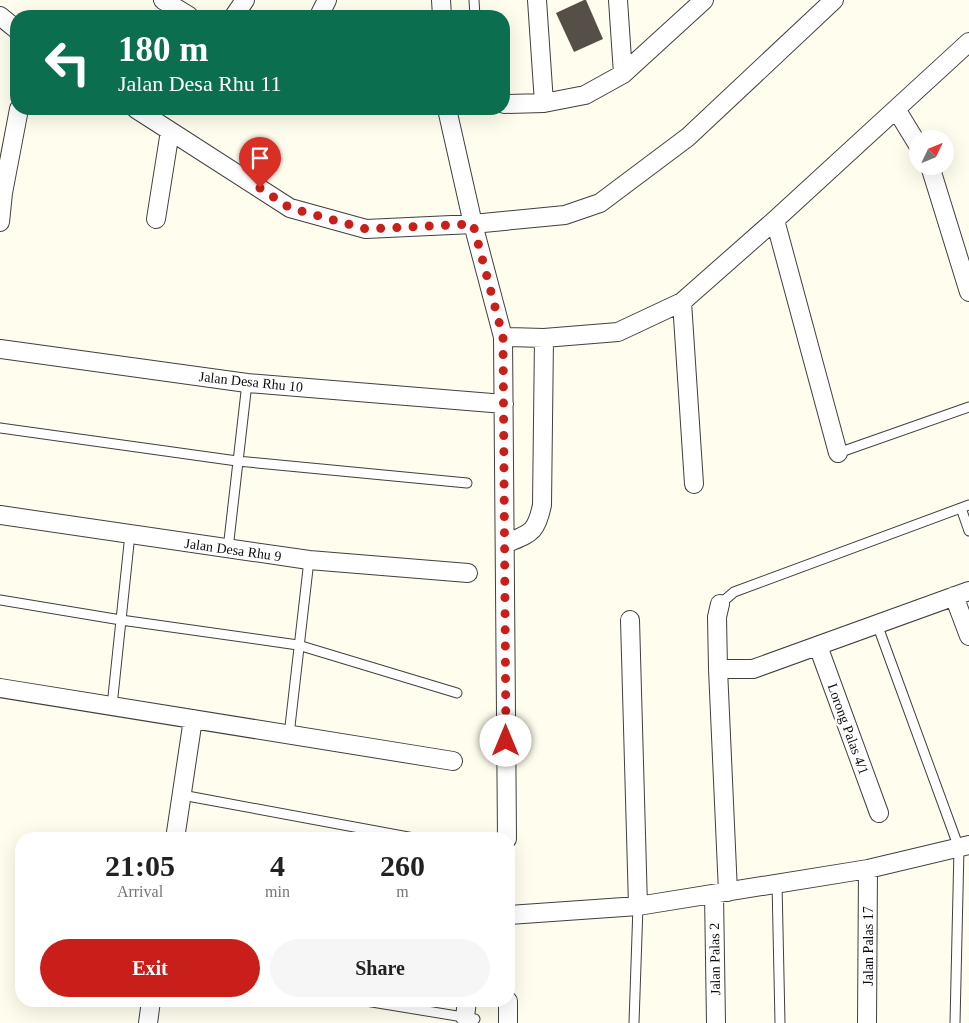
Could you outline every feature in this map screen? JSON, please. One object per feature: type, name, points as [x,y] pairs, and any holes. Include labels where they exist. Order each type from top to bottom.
[{"type":"street","points":[[163,0],[180,10]]},
{"type":"street","points":[[537,0],[544,103]]},
{"type":"street","points":[[618,0],[623,74]]},
{"type":"street","points":[[510,104],[544,103],[585,95],[623,74],[704,0]]},
{"type":"street","points":[[145,115],[290,208],[366,229],[473,224],[565,216],[600,203],[688,137],[834,0]]},
{"type":"street","points":[[0,16],[10,24]]},
{"type":"street","points":[[503,337],[544,338],[618,332],[682,302],[775,220],[969,42]]},
{"type":"street","points":[[896,109],[909,130]]},
{"type":"street","points":[[0,222],[3,193],[18,115]]},
{"type":"street","points":[[448,115],[473,224],[503,337],[507,832]]},
{"type":"street","points":[[156,219],[170,131]]},
{"type":"street","points":[[933,175],[969,292]]},
{"type":"street","points":[[775,220],[838,452]]},
{"type":"street","points":[[682,302],[694,484]]},
{"type":"street","points":[[505,544],[529,534],[534,529],[538,524],[542,505],[544,338]]},
{"type":"street","name":"Jalan Desa Rhu 10","points":[[0,349],[247,383],[504,404]]},
{"type":"street","name":"Jalan Desa Rhu 9","points":[[0,514],[228,550],[309,560],[468,573]]},
{"type":"street","points":[[718,669],[753,669],[962,593],[969,636]]},
{"type":"street","name":"Jalan Palas 2","points":[[716,1023],[721,893],[716,617],[720,604]]},
{"type":"street","points":[[630,620],[638,906]]},
{"type":"street","name":"Lorong Palas 4/1","points":[[818,646],[879,813]]},
{"type":"street","points":[[0,688],[453,761]]},
{"type":"street","points":[[176,832],[193,719]]},
{"type":"street","points":[[515,915],[638,906],[868,869],[964,847]]},
{"type":"street","name":"Jalan Palas 17","points":[[867,1023],[868,869]]},
{"type":"street","points":[[148,1023],[150,1007]]},
{"type":"street","points":[[508,1007],[508,1023]]},
{"type":"lane","points":[[228,550],[247,383]]},
{"type":"lane","points":[[838,452],[969,407]]},
{"type":"lane","points":[[0,428],[237,461],[467,483]]},
{"type":"lane","points":[[720,604],[734,592],[965,507],[969,531]]},
{"type":"lane","points":[[112,706],[130,534]]},
{"type":"lane","points":[[289,735],[309,560]]},
{"type":"lane","points":[[0,600],[121,620],[298,645],[457,693]]},
{"type":"lane","points":[[877,624],[964,847],[955,1023]]},
{"type":"lane","points":[[182,795],[381,832]]},
{"type":"lane","points":[[777,883],[780,1023]]},
{"type":"lane","points":[[634,1023],[638,906]]},
{"type":"lane","points":[[422,1007],[469,1012]]},
{"type":"building","points":[[586,0],[603,39],[574,52],[556,13]]},
{"type":"route","points":[[260,188],[290,208],[366,229],[473,224],[503,337],[506,741]]}]
